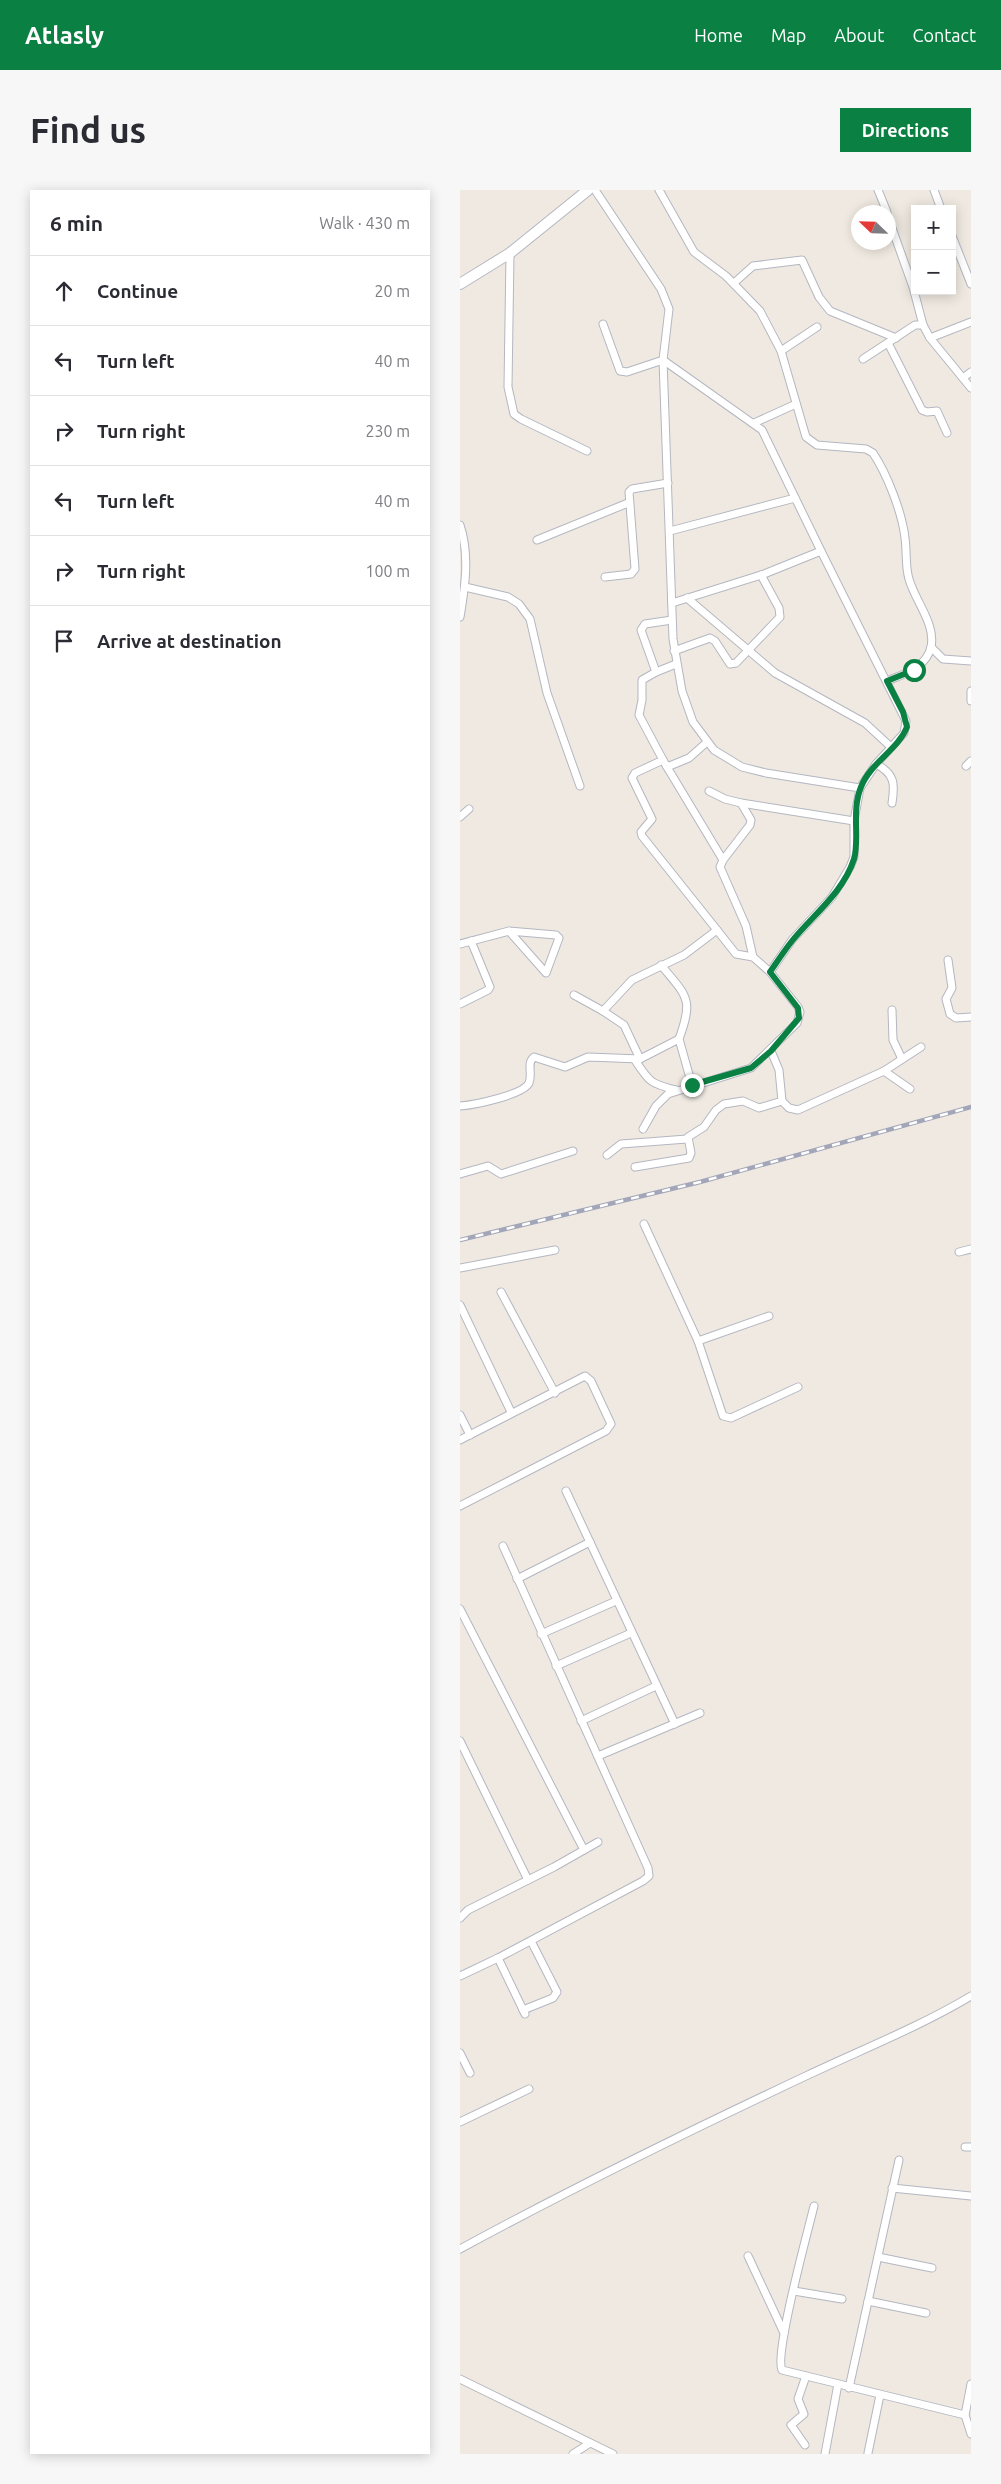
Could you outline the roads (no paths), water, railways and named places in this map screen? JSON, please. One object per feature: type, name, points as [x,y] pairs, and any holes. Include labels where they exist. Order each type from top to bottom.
[{"type":"street","points":[[460,284],[510,253],[588,190]]},
{"type":"street","points":[[595,190],[666,299],[670,314],[663,360],[672,620],[676,664],[688,711],[707,742],[732,762],[753,771],[860,788]]},
{"type":"street","points":[[659,190],[694,252],[734,283],[760,311],[781,351],[809,441],[831,448],[866,449],[875,456],[896,504],[903,526],[907,572],[930,630],[930,648],[921,663],[914,670],[887,681]]},
{"type":"street","points":[[878,190],[884,205]]},
{"type":"street","points":[[934,190],[940,205]]},
{"type":"street","points":[[896,239],[913,287],[923,325],[930,338],[971,388]]},
{"type":"street","points":[[956,246],[971,284]]},
{"type":"street","points":[[510,253],[508,387],[514,414],[587,451]]},
{"type":"street","points":[[734,283],[753,266],[802,260],[819,297],[830,311],[896,338]]},
{"type":"street","points":[[930,338],[971,322]]},
{"type":"street","points":[[603,324],[618,368],[623,373],[663,360]]},
{"type":"street","points":[[863,359],[915,326],[923,325]]},
{"type":"street","points":[[781,351],[817,327]]},
{"type":"street","points":[[888,343],[922,410],[927,412],[937,411],[946,433]]},
{"type":"street","points":[[663,360],[754,423],[767,438],[821,551],[903,712],[907,727],[902,736],[876,764],[860,788],[854,821],[854,857],[846,876],[832,897],[792,940],[770,972]]},
{"type":"street","points":[[963,378],[971,372]]},
{"type":"street","points":[[754,423],[796,404]]},
{"type":"street","points":[[605,578],[631,574],[635,570],[628,503],[629,492],[632,489],[668,483]]},
{"type":"street","points":[[670,531],[795,498]]},
{"type":"street","points":[[537,540],[628,503]]},
{"type":"street","points":[[460,525],[466,554],[465,587],[460,617]]},
{"type":"street","points":[[672,603],[761,575],[821,551]]},
{"type":"street","points":[[674,651],[710,638],[715,641],[728,662],[733,665],[778,620],[780,613],[761,575]]},
{"type":"street","points":[[465,587],[508,597],[519,604],[530,620],[547,693],[580,786]]},
{"type":"street","points":[[688,598],[786,681],[865,723],[891,747]]},
{"type":"street","points":[[656,672],[641,628],[645,624],[672,620]]},
{"type":"street","points":[[930,648],[943,659],[971,661]]},
{"type":"street","points":[[676,664],[642,680],[642,700],[639,715],[667,767],[722,860]]},
{"type":"street","points":[[971,691],[969,696],[971,701]]},
{"type":"street","points":[[667,767],[689,758],[707,742]]},
{"type":"street","points":[[643,1128],[662,1099],[676,1090],[751,1068],[771,1051],[797,1023],[800,1012],[770,972],[753,957],[736,954],[641,834],[652,819],[633,782],[633,775],[663,760]]},
{"type":"street","points":[[876,764],[885,769],[892,777],[894,787],[892,803]]},
{"type":"street","points":[[709,791],[741,804],[854,821]]},
{"type":"street","points":[[741,804],[750,820],[750,825],[722,860],[721,870],[746,926],[753,957]]},
{"type":"street","points":[[460,817],[469,809]]},
{"type":"street","points":[[603,1011],[632,980],[684,955],[717,930]]},
{"type":"street","points":[[460,944],[509,931],[558,935],[559,938],[546,973],[509,931]]},
{"type":"street","points":[[460,1004],[488,990],[490,987],[471,941]]},
{"type":"street","points":[[948,960],[952,988],[946,999],[950,1014],[956,1018],[971,1017]]},
{"type":"street","points":[[661,965],[681,990],[687,1003],[686,1018],[679,1039],[692,1085]]},
{"type":"street","points":[[574,995],[624,1025],[649,1081],[658,1086],[676,1090]]},
{"type":"street","points":[[892,1010],[893,1040],[902,1060]]},
{"type":"street","points":[[460,1106],[485,1102],[523,1089],[530,1079],[530,1063],[534,1057],[565,1067],[588,1056],[638,1060],[679,1039]]},
{"type":"street","points":[[771,1051],[779,1070],[782,1101],[789,1108],[798,1110],[884,1071],[921,1047]]},
{"type":"street","points":[[884,1071],[910,1089]]},
{"type":"street","points":[[607,1155],[621,1144],[687,1139],[704,1127],[716,1110],[724,1104],[743,1101],[759,1108],[782,1101]]},
{"type":"street","points":[[635,1167],[689,1158],[692,1153],[687,1139]]},
{"type":"street","points":[[460,1174],[488,1166],[501,1174],[573,1151]]},
{"type":"street","points":[[644,1224],[698,1341],[723,1416],[727,1419],[798,1387]]},
{"type":"street","points":[[959,1252],[971,1249]]},
{"type":"street","points":[[460,1268],[555,1250]]},
{"type":"street","points":[[501,1292],[555,1393]]},
{"type":"street","points":[[460,1306],[512,1412]]},
{"type":"street","points":[[698,1341],[769,1316]]},
{"type":"street","points":[[460,1440],[512,1412],[555,1393],[581,1377],[589,1378],[610,1419],[610,1428],[460,1506]]},
{"type":"street","points":[[460,1416],[470,1435]]},
{"type":"street","points":[[566,1491],[674,1724]]},
{"type":"street","points":[[517,1579],[590,1542]]},
{"type":"street","points":[[460,1976],[531,1941],[649,1876],[632,1832],[541,1634],[503,1546]]},
{"type":"street","points":[[541,1634],[616,1600]]},
{"type":"street","points":[[460,1609],[584,1850]]},
{"type":"street","points":[[556,1666],[631,1632]]},
{"type":"street","points":[[581,1721],[656,1686]]},
{"type":"street","points":[[598,1756],[700,1714]]},
{"type":"street","points":[[460,1741],[528,1880]]},
{"type":"street","points":[[460,1918],[468,1910],[598,1842]]},
{"type":"street","points":[[498,1958],[524,2012],[553,1998],[557,1992],[531,1941]]},
{"type":"street","points":[[460,2249],[568,2191],[810,2074],[852,2057],[971,1996]]},
{"type":"street","points":[[460,2052],[470,2073]]},
{"type":"street","points":[[460,2122],[529,2089]]},
{"type":"street","points":[[849,2388],[899,2160]]},
{"type":"street","points":[[892,2188],[971,2196]]},
{"type":"street","points":[[814,2206],[784,2333],[780,2366],[788,2372],[965,2415]]},
{"type":"street","points":[[748,2256],[784,2333]]},
{"type":"street","points":[[878,2257],[932,2268]]},
{"type":"street","points":[[794,2291],[842,2299]]},
{"type":"street","points":[[868,2301],[926,2313]]},
{"type":"street","points":[[805,2445],[791,2426],[804,2414],[798,2399],[806,2376]]},
{"type":"street","points":[[460,2380],[613,2454]]},
{"type":"street","points":[[825,2454],[838,2384]]},
{"type":"street","points":[[971,2384],[965,2415],[971,2434]]},
{"type":"street","points":[[868,2453],[880,2395]]},
{"type":"street","points":[[573,2454],[590,2443]]},
{"type":"railway","points":[[460,1240],[700,1182],[971,1107]]}]
